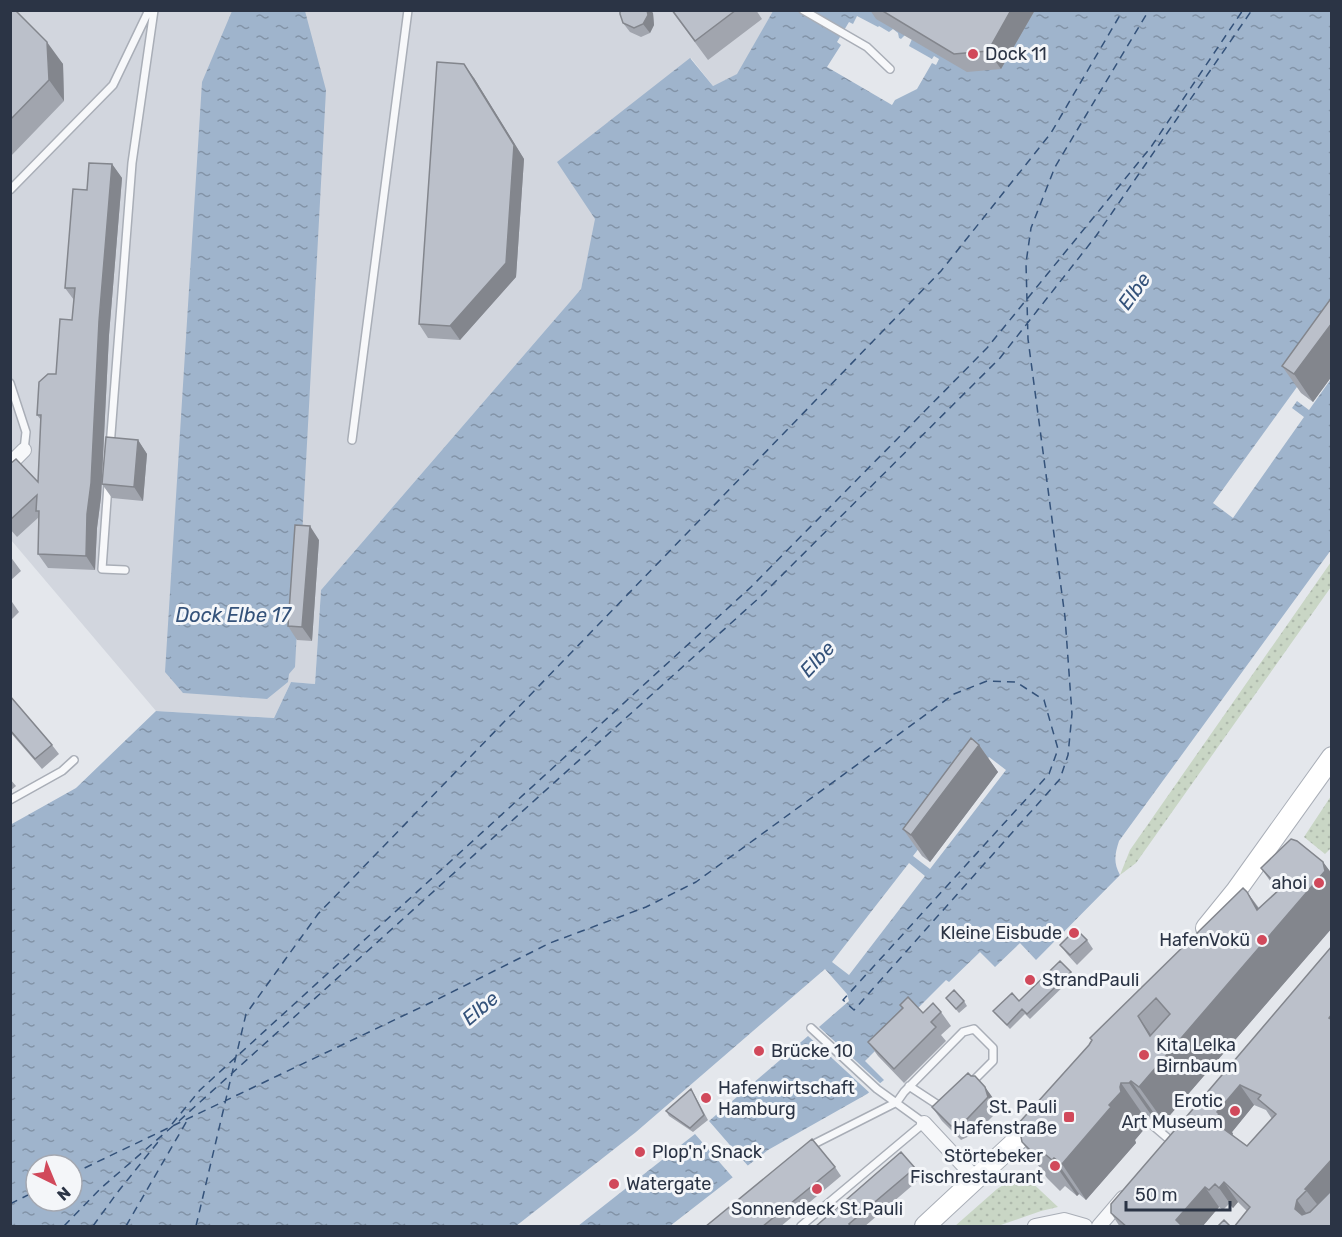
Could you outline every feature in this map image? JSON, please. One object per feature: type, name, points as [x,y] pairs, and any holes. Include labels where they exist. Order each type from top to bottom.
[{"type":"main road","points":[[1194,944],[1332,757]]},
{"type":"main road","points":[[925,1227],[1056,1103]]},
{"type":"street","points":[[10,464],[24,450]]},
{"type":"street","points":[[924,1123],[977,1180]]},
{"type":"street","points":[[1168,1145],[1183,1128]]},
{"type":"street","points":[[1099,1227],[1130,1190]]},
{"type":"street","points":[[1035,1227],[1064,1220],[1085,1227]]},
{"type":"lane","points":[[10,190],[113,85],[152,10]]},
{"type":"lane","points":[[110,456],[132,164],[152,10]]},
{"type":"lane","points":[[352,440],[408,10]]},
{"type":"lane","points":[[803,10],[867,47],[890,69]]},
{"type":"lane","points":[[10,383],[26,432],[24,450]]},
{"type":"lane","points":[[108,478],[102,569],[125,570]]},
{"type":"lane","points":[[10,800],[62,771],[74,760]]},
{"type":"lane","points":[[801,1227],[924,1123],[877,1089],[811,1028]]},
{"type":"lane","points":[[803,1154],[816,1143],[897,1102],[909,1086],[963,1032],[974,1029],[993,1048],[993,1061],[963,1090]]},
{"type":"lane","points":[[909,1086],[938,1106],[948,1105]]},
{"type":"lane","points":[[1150,1123],[1168,1145]]},
{"type":"shaded area","points":[[10,11],[773,11],[738,74],[713,86],[691,58],[596,219],[581,289],[321,590],[315,684],[291,682],[274,718],[156,711],[11,540]]},
{"type":"green space","points":[[1331,562],[1331,587],[1136,863],[1120,875],[1130,850]]},
{"type":"green space","points":[[1331,796],[1331,848],[1325,854],[1304,837]]},
{"type":"green space","points":[[1017,1176],[1025,1176],[1058,1207],[998,1226],[955,1226],[997,1189]]},
{"type":"water","name":"Dock Elbe 17","points":[[232,11],[305,11],[326,90],[295,667],[289,674],[288,682],[267,699],[183,693],[165,672],[202,82]]},
{"type":"water","name":"Elbe","points":[[773,11],[1331,11],[1331,550],[1119,841],[1115,858],[1120,875],[1036,960],[1020,943],[995,967],[980,952],[949,982],[946,980],[865,1061],[884,1080],[867,1094],[768,1150],[670,1226],[11,1226],[10,825],[76,788],[156,711],[274,718],[291,682],[315,684],[321,590],[581,289],[595,219],[557,162],[690,58],[713,86],[737,74]]},
{"type":"pier","points":[[857,16],[889,32],[893,29],[901,39],[905,35],[912,39],[909,46],[932,59],[934,56],[939,59],[936,65],[932,63],[917,89],[895,100],[892,105],[827,67],[841,45],[837,42],[849,22],[853,24]]},
{"type":"pier","points":[[1331,340],[1331,379],[1309,410],[1297,401],[1292,408],[1304,417],[1233,518],[1213,503]]},
{"type":"pier","points":[[989,757],[1006,770],[930,869],[913,856]]},
{"type":"pier","points":[[909,863],[925,876],[849,975],[832,962]]},
{"type":"pier","points":[[825,969],[847,994],[849,1001],[819,1027],[881,1084],[871,1094],[808,1036],[709,1121],[749,1167],[735,1180],[695,1134],[578,1226],[516,1226],[636,1132]]},
{"type":"building","points":[[10,10],[15,10],[47,42],[49,80],[10,120]]},
{"type":"building","points":[[620,10],[647,10],[648,15],[643,24],[634,28],[623,23]]},
{"type":"building","points":[[672,10],[736,10],[695,41]]},
{"type":"building","points":[[881,10],[1011,10],[988,51],[954,54]]},
{"type":"building","points":[[437,62],[464,64],[514,145],[506,263],[450,326],[419,324]]},
{"type":"building","points":[[89,163],[112,164],[99,321],[86,556],[38,554],[37,495],[10,520],[10,464],[16,459],[38,482],[41,415],[37,415],[39,382],[48,374],[56,374],[60,319],[72,320],[75,288],[65,288],[73,189],[87,190]]},
{"type":"building","points":[[1332,297],[1332,323],[1294,374],[1282,366]]},
{"type":"building","points":[[106,437],[138,440],[134,487],[102,484]]},
{"type":"building","points":[[295,525],[310,526],[302,627],[288,626]]},
{"type":"building","points":[[10,696],[52,745],[35,759],[10,730]]},
{"type":"building","points":[[971,738],[979,745],[911,835],[903,829]]},
{"type":"building","points":[[1291,839],[1297,841],[1323,862],[1325,871],[1139,1087],[1131,1081],[1121,1083],[1121,1092],[1109,1105],[1111,1107],[1062,1164],[1054,1158],[1052,1160],[1040,1150],[1035,1155],[1022,1142],[1017,1125],[1089,1045],[1092,1040],[1090,1038],[1243,888],[1257,910],[1280,889],[1261,868]],"holes":[[[1156,998],[1170,1014],[1150,1036],[1138,1016]]]},
{"type":"building","points":[[1076,929],[1087,940],[1070,955],[1060,945]]},
{"type":"building","points":[[1332,946],[1332,1014],[1329,1018],[1332,1020],[1332,1159],[1305,1189],[1307,1190],[1297,1200],[1295,1209],[1302,1215],[1310,1212],[1332,1190],[1332,1227],[1234,1227],[1250,1207],[1224,1182],[1219,1188],[1215,1184],[1209,1190],[1205,1187],[1176,1220],[1183,1227],[1127,1227],[1111,1213],[1111,1204],[1180,1124],[1187,1124],[1187,1116]],"holes":[[[1240,1085],[1261,1095],[1258,1099],[1276,1114],[1247,1146],[1213,1121],[1219,1114],[1217,1112]]]},
{"type":"building","points":[[1060,961],[1071,972],[1027,1014],[1022,1009],[1007,1025],[993,1011],[1012,993],[1019,1001]]},
{"type":"building","points":[[954,990],[964,1001],[956,1009],[946,998]]},
{"type":"building","points":[[908,997],[923,1013],[933,1003],[941,1012],[931,1022],[936,1027],[894,1069],[868,1042],[903,1008],[900,1005]]},
{"type":"building","points":[[968,1073],[975,1076],[985,1087],[988,1097],[967,1119],[951,1126],[932,1107]]},
{"type":"building","points":[[691,1089],[704,1115],[690,1128],[666,1111]]},
{"type":"building","points":[[812,1139],[835,1167],[762,1227],[705,1227]]},
{"type":"building","points":[[901,1152],[915,1168],[849,1224],[851,1227],[815,1227]]},
{"type":"building","points":[[1224,1220],[1231,1227],[1217,1227]]},
{"type":"ferry route","points":[[196,1226],[246,1014],[318,914],[941,271],[1051,133],[1123,10]]},
{"type":"ferry route","points":[[84,1168],[550,943],[646,907],[696,882],[954,694],[987,681],[1016,682],[1044,700],[1058,749],[1049,774],[843,1000],[854,1010],[1060,779],[1068,755],[1072,714],[1065,617],[1028,339],[1026,263],[1031,228],[1055,167],[1149,10]]},
{"type":"ferry route","points":[[172,1124],[200,1090],[751,587],[987,348],[1151,147],[1243,10]]},
{"type":"ferry route","points":[[179,1121],[760,597],[1000,358],[1096,236],[1252,10]]},
{"type":"ferry route","points":[[126,1226],[188,1119]]},
{"type":"ferry route","points":[[64,1226],[101,1188],[173,1126]]},
{"type":"ferry route","points":[[93,1226],[162,1137]]},
{"type":"ferry route","points":[[10,1204],[24,1197]]},
{"type":"place","name":"Dock 11","points":[[973,54]]},
{"type":"place","name":"ahoi","points":[[1319,883]]},
{"type":"place","name":"Kleine Eisbude","points":[[1074,933]]},
{"type":"place","name":"HafenVokü","points":[[1262,940]]},
{"type":"place","name":"StrandPauli","points":[[1030,980]]},
{"type":"place","name":"Brücke 10","points":[[759,1051]]},
{"type":"place","name":"Kita Lelka Birnbaum","points":[[1144,1055]]},
{"type":"place","name":"Hafenwirtschaft Hamburg","points":[[706,1098]]},
{"type":"place","name":"Erotic Art Museum","points":[[1235,1111]]},
{"type":"place","name":"St. Pauli Hafenstraße","points":[[1069,1117]]},
{"type":"place","name":"Plop'n' Snack","points":[[640,1152]]},
{"type":"place","name":"Störtebeker Fischrestaurant","points":[[1055,1166]]},
{"type":"place","name":"Watergate","points":[[614,1184]]},
{"type":"place","name":"Sonnendeck St.Pauli","points":[[817,1189]]}]
